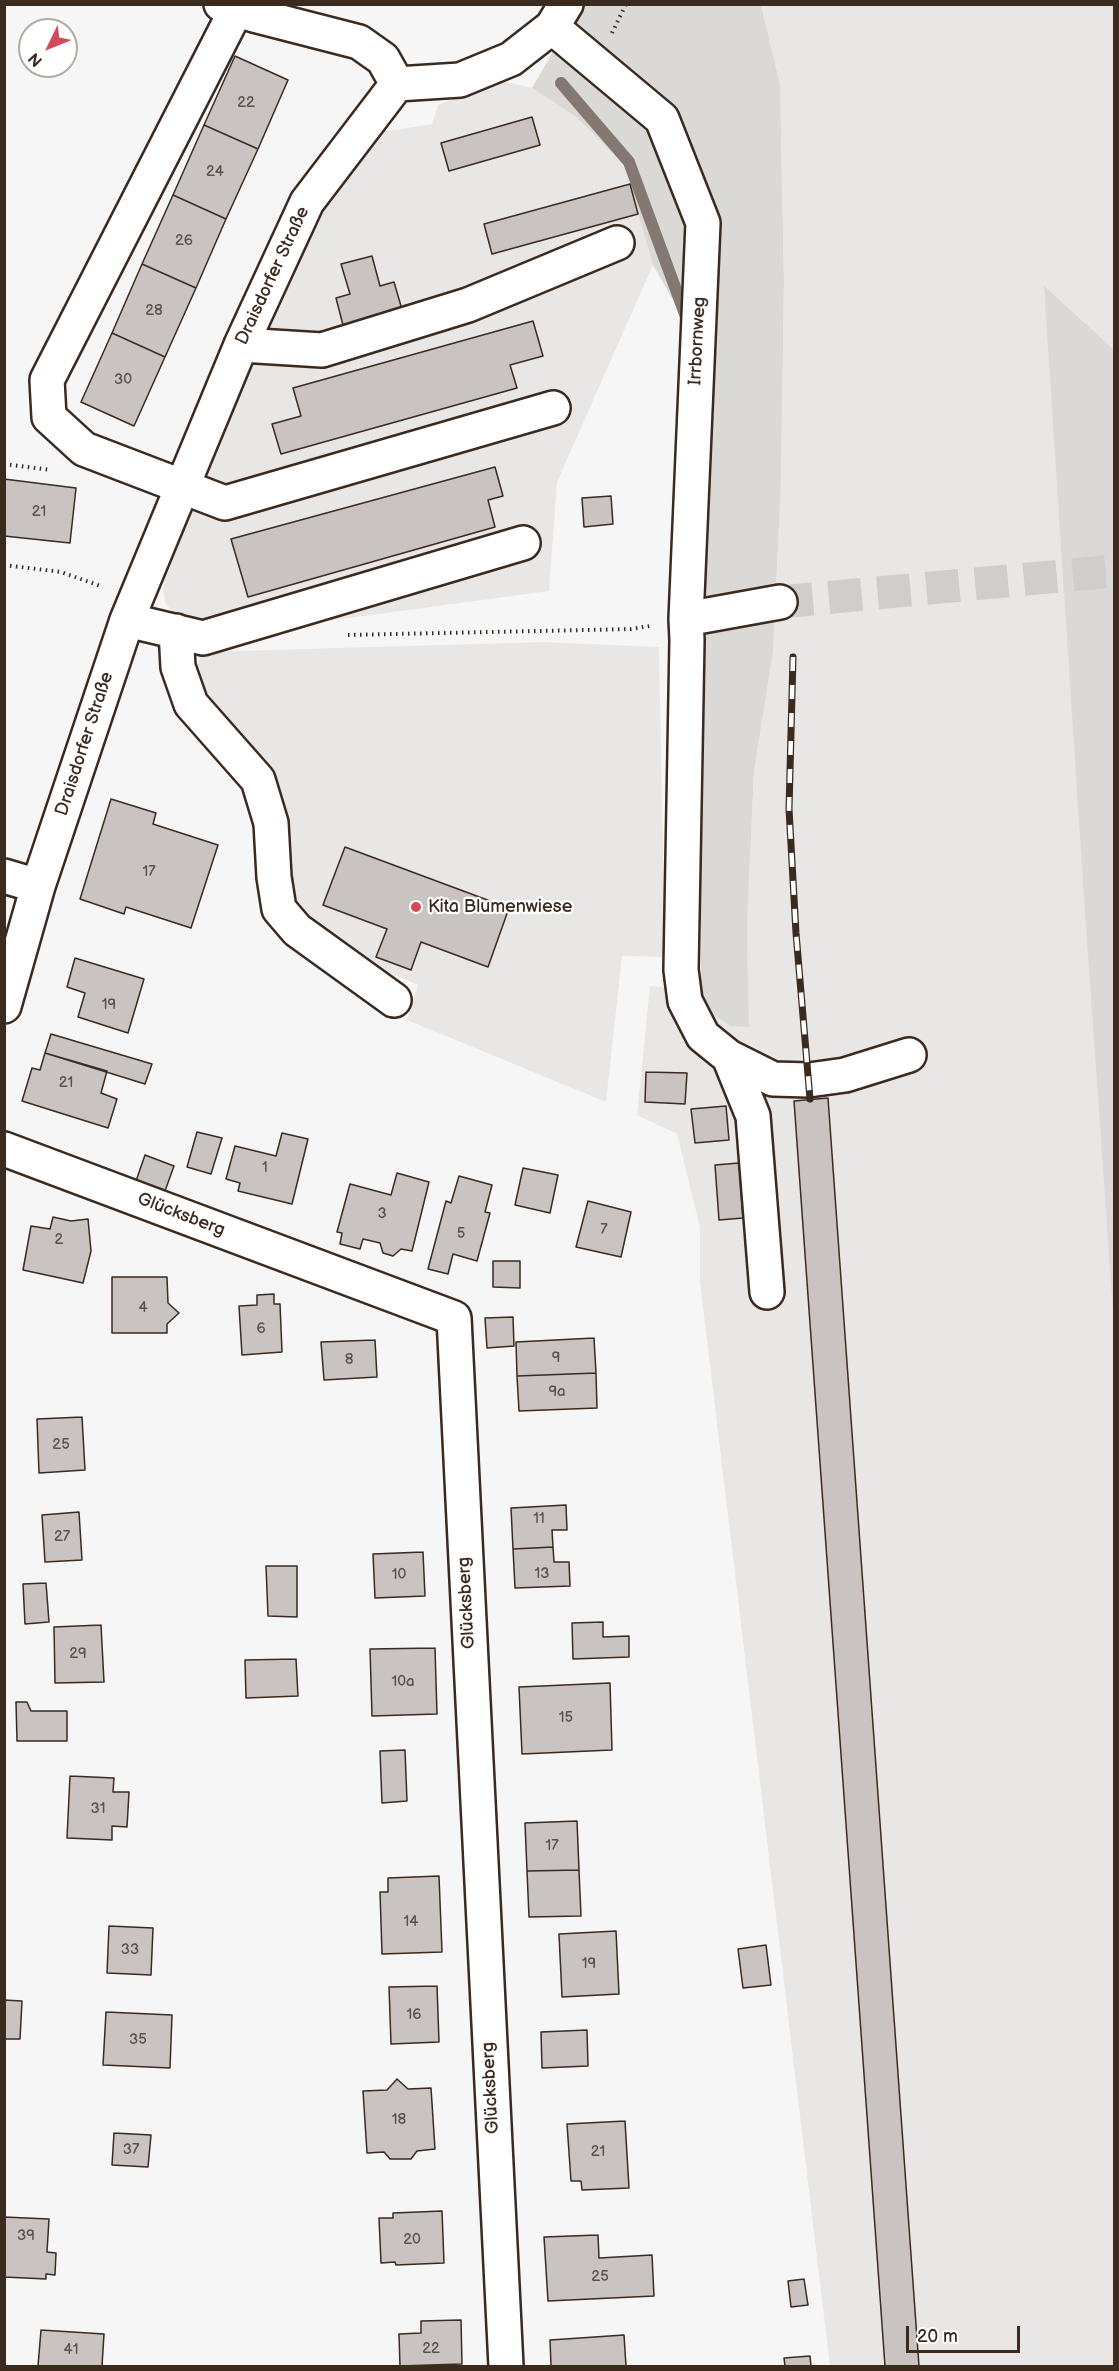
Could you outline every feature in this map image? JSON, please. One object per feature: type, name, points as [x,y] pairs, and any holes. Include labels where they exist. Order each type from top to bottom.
[{"type":"street","points":[[553,408],[225,502],[84,449],[49,417],[47,380],[242,9],[359,42],[383,59],[396,84],[460,80],[511,59],[559,16]]},
{"type":"street","name":"Irrbornweg","points":[[559,16],[662,119],[703,223],[686,619],[681,970],[686,1001],[702,1036],[729,1057],[773,1078],[809,1080],[845,1075],[909,1055]]},
{"type":"street","name":"Draisdorfer Straße","points":[[4,1006],[38,886],[131,609],[241,345],[307,202],[396,84]]},
{"type":"street","points":[[241,345],[322,350],[468,305],[616,243]]},
{"type":"street","points":[[131,609],[176,631],[203,638],[523,543]]},
{"type":"street","points":[[686,619],[780,602]]},
{"type":"street","points":[[176,631],[178,667],[191,704],[258,780],[271,823],[274,877],[279,909],[297,930],[394,1000]]},
{"type":"street","points":[[4,876],[38,886]]},
{"type":"street","points":[[729,1057],[753,1116],[767,1292]]},
{"type":"street","name":"Glücksberg","points":[[4,1149],[454,1318],[506,2367]]},
{"type":"path","points":[[4,565],[61,572],[131,609]]},
{"type":"path","points":[[345,635],[631,629],[686,619]]},
{"type":"shaded area","points":[[544,5],[761,5],[780,84],[784,282],[781,482],[773,653],[754,771],[747,926],[749,1027],[730,1026],[712,1014],[701,992],[700,585],[703,352],[653,265],[623,163],[576,117],[532,88],[554,50],[536,21]]},
{"type":"shaded area","points":[[761,5],[1114,5],[1114,2366],[830,2366],[700,1282],[700,1227],[677,1134],[637,1115],[650,986],[701,992],[712,1014],[730,1026],[749,1026],[747,926],[754,771],[773,653],[781,482],[784,282],[780,84]]},
{"type":"shaded area","points":[[498,80],[532,88],[576,117],[623,163],[653,265],[557,482],[549,591],[282,627],[184,624],[165,603],[163,587],[167,566],[214,459],[290,267],[317,209],[369,134],[432,124],[438,105]]},
{"type":"shaded area","points":[[1044,286],[1114,350],[1114,1326],[1083,883]]},
{"type":"shaded area","points":[[543,642],[659,647],[665,957],[622,956],[606,1102],[407,1020],[418,985],[343,952],[291,902],[283,852],[284,799],[266,768],[206,698],[196,668],[202,652]]},
{"type":"building","points":[[235,56],[288,80],[258,149],[204,125]]},
{"type":"building","points":[[532,117],[540,145],[449,171],[441,143]]},
{"type":"building","points":[[204,125],[258,149],[226,219],[173,195]]},
{"type":"building","points":[[630,184],[638,214],[492,254],[484,224]]},
{"type":"building","points":[[173,195],[226,219],[196,288],[142,264]]},
{"type":"building","points":[[372,256],[380,286],[394,282],[403,313],[344,329],[336,298],[350,294],[341,264]]},
{"type":"building","points":[[142,264],[196,288],[165,357],[112,333]]},
{"type":"building","points":[[533,321],[543,356],[510,365],[517,388],[281,454],[272,424],[301,416],[293,388]]},
{"type":"building","points":[[112,333],[165,357],[134,426],[81,402]]},
{"type":"building","points":[[495,467],[503,496],[488,500],[495,527],[248,597],[231,539]]},
{"type":"building","points":[[4,479],[76,488],[70,543],[4,536]]},
{"type":"building","points":[[611,496],[613,524],[584,527],[582,498]]},
{"type":"building","points":[[111,799],[156,813],[153,824],[218,845],[191,928],[126,907],[124,914],[80,899]]},
{"type":"building","name":"Kita Blumenwiese","points":[[345,847],[509,908],[488,967],[421,942],[411,970],[376,957],[387,929],[323,905]]},
{"type":"building","points":[[75,958],[144,979],[128,1033],[78,1017],[85,993],[67,987]]},
{"type":"building","points":[[51,1034],[152,1064],[145,1084],[45,1053]]},
{"type":"building","points":[[45,1053],[107,1071],[101,1093],[117,1099],[108,1128],[22,1101],[32,1068],[40,1070]]},
{"type":"building","points":[[646,1072],[687,1073],[685,1104],[645,1102]]},
{"type":"building","points":[[828,1098],[919,2366],[885,2366],[794,1101]]},
{"type":"building","points":[[726,1106],[729,1140],[695,1143],[691,1109]]},
{"type":"building","points":[[197,1132],[222,1138],[211,1174],[187,1167]]},
{"type":"building","points":[[282,1133],[308,1139],[292,1204],[238,1191],[240,1183],[226,1179],[235,1146],[276,1156]]},
{"type":"building","points":[[145,1155],[174,1166],[165,1191],[136,1181]]},
{"type":"building","points":[[739,1163],[743,1218],[719,1220],[715,1165]]},
{"type":"building","points":[[523,1168],[558,1175],[550,1213],[515,1205]]},
{"type":"building","points":[[397,1173],[429,1182],[412,1251],[401,1249],[393,1256],[383,1253],[380,1243],[363,1239],[360,1249],[340,1244],[342,1233],[337,1232],[350,1184],[391,1195]]},
{"type":"building","points":[[459,1176],[492,1185],[485,1212],[490,1213],[477,1261],[453,1254],[448,1274],[428,1269],[446,1201],[451,1203]]},
{"type":"building","points":[[588,1201],[631,1212],[621,1257],[576,1247]]},
{"type":"building","points":[[53,1217],[71,1221],[88,1219],[91,1251],[83,1283],[23,1270],[31,1226],[50,1229]]},
{"type":"building","points":[[493,1261],[520,1261],[520,1288],[493,1287]]},
{"type":"building","points":[[112,1277],[167,1277],[168,1303],[179,1313],[167,1324],[167,1333],[112,1333]]},
{"type":"building","points":[[274,1294],[274,1304],[280,1304],[282,1352],[242,1355],[239,1306],[257,1305],[257,1295]]},
{"type":"building","points":[[513,1317],[514,1346],[487,1348],[485,1318]]},
{"type":"building","points":[[594,1338],[596,1373],[517,1376],[516,1342]]},
{"type":"building","points":[[375,1340],[377,1377],[324,1380],[321,1342]]},
{"type":"building","points":[[596,1373],[597,1408],[519,1411],[517,1376]]},
{"type":"building","points":[[82,1417],[85,1470],[39,1473],[37,1419]]},
{"type":"building","points":[[566,1505],[567,1530],[552,1530],[553,1547],[513,1549],[511,1508]]},
{"type":"building","points":[[79,1512],[82,1560],[45,1562],[42,1515]]},
{"type":"building","points":[[553,1547],[554,1562],[569,1562],[570,1586],[515,1588],[513,1549]]},
{"type":"building","points":[[423,1552],[425,1596],[375,1598],[373,1554]]},
{"type":"building","points":[[266,1566],[297,1566],[297,1617],[268,1616]]},
{"type":"building","points":[[46,1583],[49,1622],[25,1624],[23,1584]]},
{"type":"building","points":[[603,1622],[603,1637],[629,1636],[629,1657],[573,1659],[572,1623]]},
{"type":"building","points":[[101,1625],[104,1682],[55,1683],[54,1627]]},
{"type":"building","points":[[435,1648],[437,1714],[372,1716],[370,1649]]},
{"type":"building","points":[[296,1659],[298,1696],[246,1698],[245,1660]]},
{"type":"building","points":[[610,1683],[612,1750],[522,1754],[519,1687]]},
{"type":"building","points":[[16,1702],[27,1702],[31,1711],[67,1711],[67,1741],[17,1741]]},
{"type":"building","points":[[405,1750],[407,1801],[382,1803],[380,1751]]},
{"type":"building","points":[[70,1776],[114,1778],[113,1792],[129,1792],[127,1827],[112,1826],[112,1840],[67,1838]]},
{"type":"building","points":[[577,1821],[579,1870],[527,1871],[525,1823]]},
{"type":"building","points":[[579,1870],[581,1916],[529,1917],[527,1871]]},
{"type":"building","points":[[439,1876],[442,1952],[382,1954],[380,1892],[388,1892],[388,1878]]},
{"type":"building","points":[[109,1926],[153,1928],[151,1975],[107,1973]]},
{"type":"building","points":[[616,1931],[619,1994],[562,1997],[559,1934]]},
{"type":"building","points":[[766,1945],[771,1985],[743,1988],[738,1949]]},
{"type":"building","points":[[437,1986],[439,2042],[391,2044],[389,1987]]},
{"type":"building","points":[[4,2000],[22,2001],[20,2039],[4,2039]]},
{"type":"building","points":[[106,2012],[172,2015],[170,2068],[103,2065]]},
{"type":"building","points":[[587,2030],[588,2066],[542,2068],[541,2032]]},
{"type":"building","points":[[397,2079],[408,2089],[431,2088],[435,2149],[417,2151],[411,2159],[390,2159],[384,2152],[367,2153],[363,2091],[387,2090]]},
{"type":"building","points":[[625,2121],[629,2188],[582,2190],[581,2181],[571,2181],[567,2124]]},
{"type":"building","points":[[114,2133],[151,2135],[148,2167],[112,2165]]},
{"type":"building","points":[[442,2211],[444,2263],[396,2265],[395,2262],[381,2263],[379,2218],[393,2218],[393,2213]]},
{"type":"building","points":[[4,2217],[49,2219],[47,2252],[56,2253],[55,2275],[46,2274],[46,2279],[4,2277]]},
{"type":"building","points":[[598,2235],[599,2258],[652,2255],[654,2296],[548,2301],[544,2237]]},
{"type":"building","points":[[804,2279],[808,2305],[791,2307],[788,2281]]},
{"type":"building","points":[[461,2320],[462,2364],[400,2366],[399,2334],[421,2333],[421,2321]]},
{"type":"building","points":[[41,2330],[104,2334],[102,2366],[38,2366]]},
{"type":"building","points":[[624,2335],[626,2366],[551,2366],[550,2340]]},
{"type":"building","points":[[810,2356],[811,2366],[785,2366],[784,2358]]},
{"type":"waterway","points":[[561,83],[629,162],[689,325]]},
{"type":"tunnel","points":[[780,602],[1114,571]]},
{"type":"railway","points":[[793,657],[789,809],[796,933],[810,1099]]},
{"type":"place","name":"Kita Blumenwiese","points":[[416,907]]}]
